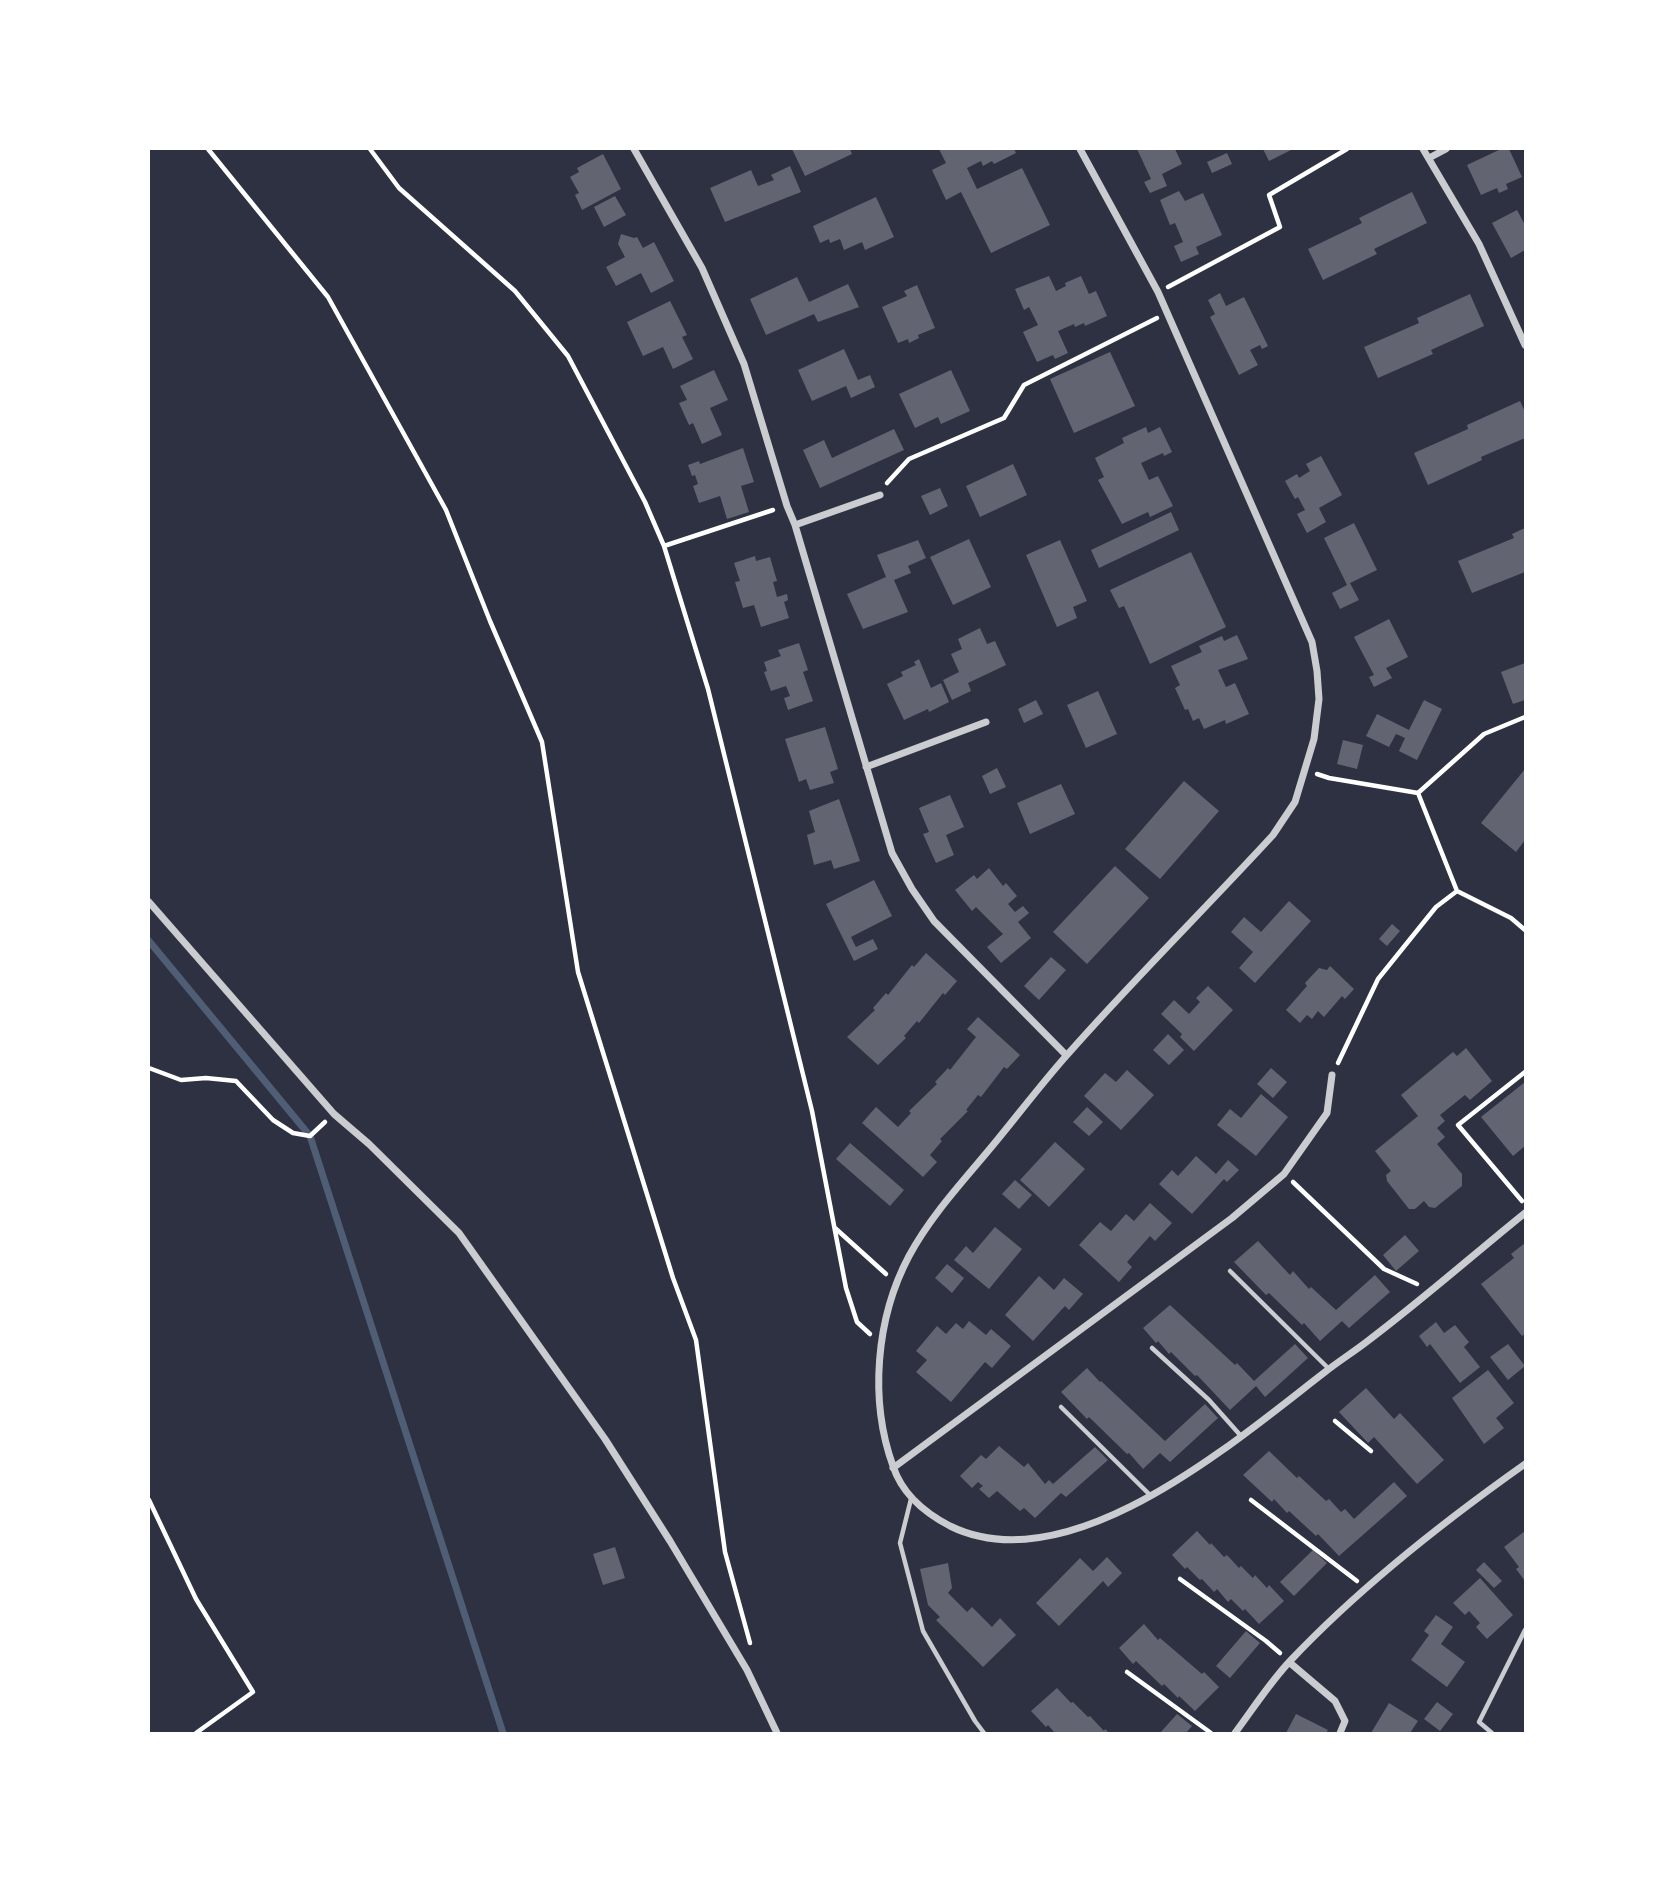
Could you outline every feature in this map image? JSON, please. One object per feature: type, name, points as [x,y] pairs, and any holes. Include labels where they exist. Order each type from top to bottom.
[{"type":"street","points":[[634,149],[702,268],[744,364],[795,525],[892,853],[934,921],[1066,1055]]},
{"type":"street","points":[[1080,149],[1158,292],[1312,642],[1319,699],[1314,739],[1295,802],[1273,835],[1066,1055],[941,1209],[910,1253],[897,1282],[880,1343],[879,1387],[883,1424],[893,1468],[911,1499],[937,1519],[966,1534],[1002,1541],[1037,1539],[1075,1530],[1111,1516],[1150,1495],[1242,1437],[1369,1340],[1525,1213]]},
{"type":"street","points":[[1423,149],[1479,244],[1525,345]]},
{"type":"street","points":[[1429,158],[1446,149]]},
{"type":"street","points":[[795,525],[880,495]]},
{"type":"street","points":[[866,767],[986,722]]},
{"type":"street","points":[[149,902],[334,1114],[369,1144],[459,1233],[605,1439],[670,1541],[747,1670],[777,1733]]},
{"type":"street","points":[[893,1468],[1232,1218],[1284,1174],[1327,1113],[1332,1075]]},
{"type":"street","points":[[1235,1733],[1289,1662],[1366,1588],[1484,1493],[1525,1464]]},
{"type":"street","points":[[1289,1662],[1335,1701],[1345,1721],[1340,1733]]},
{"type":"lane","points":[[1230,1271],[1329,1369]]},
{"type":"lane","points":[[1152,1348],[1209,1400],[1242,1437]]},
{"type":"lane","points":[[1061,1407],[1150,1495]]},
{"type":"lane","points":[[911,1499],[900,1543],[923,1631],[984,1733]]},
{"type":"lane","points":[[1492,1733],[1479,1722],[1525,1630]]},
{"type":"path","points":[[208,149],[328,297],[446,510],[542,742],[579,972],[673,1278],[696,1340],[725,1552],[751,1648],[747,1670]]},
{"type":"path","points":[[370,149],[399,188],[515,291],[568,356],[645,502],[664,546],[708,689],[812,1111],[846,1288],[857,1322],[880,1343]]},
{"type":"path","points":[[1158,292],[1280,227],[1269,195],[1348,149]]},
{"type":"path","points":[[880,495],[891,477],[909,459],[1004,418],[1024,386],[1167,313]]},
{"type":"path","points":[[664,546],[787,506]]},
{"type":"path","points":[[1418,793],[1484,734],[1525,717]]},
{"type":"path","points":[[1329,778],[1418,793]]},
{"type":"path","points":[[1418,793],[1457,891],[1511,918],[1525,930]]},
{"type":"path","points":[[1332,1075],[1378,978],[1436,907],[1457,891]]},
{"type":"path","points":[[149,1068],[181,1080],[206,1078],[236,1081],[273,1120],[293,1133],[310,1136],[334,1114]]},
{"type":"path","points":[[1525,1072],[1458,1125],[1525,1205]]},
{"type":"path","points":[[1306,1195],[1384,1269],[1431,1290]]},
{"type":"path","points":[[835,1227],[868,1260],[897,1282]]},
{"type":"path","points":[[1335,1421],[1371,1451]]},
{"type":"path","points":[[149,1500],[196,1599],[253,1692],[195,1733]]},
{"type":"path","points":[[1251,1500],[1366,1588]]},
{"type":"path","points":[[1180,1579],[1266,1641],[1289,1662]]},
{"type":"path","points":[[1127,1672],[1211,1733]]},
{"type":"building","points":[[792,149],[850,149],[852,154],[805,176]]},
{"type":"building","points":[[939,149],[1014,149],[1016,153],[994,164],[992,161],[983,166],[981,161],[967,168],[977,189],[1022,168],[1050,225],[991,253],[961,192],[946,200],[932,170],[946,163]]},
{"type":"building","points":[[1137,149],[1175,149],[1182,164],[1162,174],[1167,186],[1150,193],[1144,182],[1151,179]]},
{"type":"building","points":[[1263,149],[1293,149],[1269,161]]},
{"type":"building","points":[[1501,149],[1509,149],[1522,177],[1506,184],[1508,189],[1499,193],[1497,188],[1481,195],[1467,165]]},
{"type":"building","points":[[1227,153],[1232,164],[1212,173],[1207,162]]},
{"type":"building","points":[[603,154],[621,189],[582,210],[575,195],[579,193],[570,177],[579,172],[577,168]]},
{"type":"building","points":[[790,166],[801,192],[725,222],[710,188],[751,170],[758,186],[774,180],[771,175]]},
{"type":"building","points":[[1179,191],[1185,201],[1203,193],[1222,235],[1196,247],[1199,254],[1181,262],[1174,246],[1183,242],[1175,223],[1170,225],[1160,200]]},
{"type":"building","points":[[1412,192],[1427,223],[1374,249],[1377,254],[1323,280],[1308,249],[1362,223],[1359,218]]},
{"type":"building","points":[[615,196],[626,215],[604,227],[594,207]]},
{"type":"building","points":[[876,197],[894,237],[865,250],[862,242],[844,250],[840,239],[830,243],[829,239],[820,243],[813,226]]},
{"type":"building","points":[[1517,210],[1525,225],[1525,250],[1511,258],[1492,223]]},
{"type":"building","points":[[621,234],[637,237],[643,248],[654,242],[674,281],[651,293],[641,273],[616,286],[606,267],[625,257],[618,244]]},
{"type":"building","points":[[1049,276],[1056,291],[1066,286],[1065,283],[1081,276],[1089,294],[1096,291],[1107,316],[1085,326],[1084,323],[1075,327],[1074,324],[1058,331],[1068,353],[1055,359],[1053,355],[1037,362],[1023,332],[1038,325],[1029,307],[1024,310],[1015,289]]},
{"type":"building","points":[[797,277],[809,302],[848,284],[859,307],[818,322],[814,314],[766,335],[750,299]]},
{"type":"building","points":[[917,285],[935,328],[918,335],[919,338],[909,343],[908,339],[898,343],[882,307],[907,296],[904,291]]},
{"type":"building","points":[[1220,293],[1226,306],[1244,297],[1268,346],[1262,349],[1260,345],[1250,350],[1258,365],[1239,375],[1210,317],[1215,314],[1208,300]]},
{"type":"building","points":[[1470,294],[1484,326],[1431,350],[1433,354],[1378,378],[1364,347],[1419,323],[1417,318]]},
{"type":"building","points":[[670,301],[687,335],[682,337],[693,359],[673,369],[663,347],[643,356],[627,322]]},
{"type":"building","points":[[844,349],[858,380],[870,375],[875,387],[851,398],[846,386],[812,401],[798,370]]},
{"type":"building","points":[[1110,352],[1135,406],[1074,433],[1050,379]]},
{"type":"building","points":[[714,370],[728,400],[710,408],[722,435],[702,444],[693,423],[689,425],[679,403],[687,400],[680,386]]},
{"type":"building","points":[[951,370],[970,411],[941,424],[938,417],[915,428],[899,394]]},
{"type":"building","points":[[1520,401],[1525,412],[1525,438],[1428,485],[1414,453],[1468,429],[1467,425]]},
{"type":"building","points":[[1146,427],[1148,433],[1160,427],[1172,452],[1141,463],[1149,480],[1158,476],[1173,506],[1150,517],[1148,512],[1122,524],[1098,480],[1104,477],[1095,458],[1124,443],[1122,438]]},
{"type":"building","points":[[894,429],[904,450],[820,488],[803,450],[824,440],[832,458]]},
{"type":"building","points":[[743,448],[754,482],[741,486],[749,512],[727,519],[720,496],[699,503],[693,486],[698,484],[688,465],[699,461],[700,464]]},
{"type":"building","points":[[1321,456],[1342,495],[1319,508],[1326,522],[1307,533],[1297,514],[1305,510],[1285,481],[1297,474],[1299,478],[1310,471],[1306,464]]},
{"type":"building","points":[[1013,464],[1027,495],[980,517],[966,486]]},
{"type":"building","points":[[940,488],[948,506],[930,515],[921,496]]},
{"type":"building","points":[[1171,512],[1179,530],[1099,568],[1091,550]]},
{"type":"building","points":[[1354,523],[1377,570],[1350,583],[1359,600],[1340,609],[1332,593],[1347,585],[1324,538]]},
{"type":"building","points":[[1525,528],[1525,572],[1472,593],[1458,561],[1514,538],[1512,534]]},
{"type":"building","points":[[969,539],[991,587],[953,605],[930,557]]},
{"type":"building","points":[[918,540],[926,558],[908,566],[911,573],[894,580],[908,612],[863,629],[847,594],[886,577],[877,555]]},
{"type":"building","points":[[1060,540],[1087,601],[1073,607],[1077,618],[1057,627],[1026,555]]},
{"type":"building","points":[[1191,552],[1226,627],[1150,664],[1124,606],[1119,608],[1110,590]]},
{"type":"building","points":[[755,556],[756,561],[770,557],[777,581],[773,582],[777,597],[787,594],[788,600],[784,602],[789,618],[761,627],[754,605],[743,608],[735,582],[740,581],[734,563]]},
{"type":"building","points":[[1389,619],[1408,657],[1386,668],[1392,678],[1374,687],[1369,677],[1374,675],[1354,637]]},
{"type":"building","points":[[980,628],[987,644],[995,641],[1006,665],[968,683],[971,691],[952,700],[943,680],[959,672],[951,654],[962,649],[958,639]]},
{"type":"building","points":[[1237,635],[1248,659],[1218,670],[1226,687],[1235,683],[1249,714],[1226,724],[1225,720],[1204,729],[1199,718],[1193,721],[1188,709],[1185,710],[1175,688],[1180,685],[1171,666],[1202,652],[1199,646],[1222,636],[1224,641]]},
{"type":"building","points":[[799,643],[808,670],[803,672],[813,701],[788,710],[784,698],[790,696],[786,686],[771,691],[764,672],[767,671],[764,662],[781,656],[778,650]]},
{"type":"building","points":[[919,659],[931,688],[941,683],[949,702],[904,720],[887,684],[903,676],[901,672],[916,665],[914,662]]},
{"type":"building","points":[[1525,663],[1525,700],[1513,704],[1501,672]]},
{"type":"building","points":[[1098,691],[1117,734],[1086,748],[1067,705]]},
{"type":"building","points":[[1036,700],[1043,714],[1024,723],[1018,709]]},
{"type":"building","points":[[1424,700],[1442,709],[1417,760],[1399,751],[1405,738],[1396,734],[1389,747],[1366,736],[1377,714],[1409,730]]},
{"type":"building","points":[[825,727],[838,769],[830,772],[834,783],[810,790],[806,779],[799,782],[785,739]]},
{"type":"building","points":[[1343,740],[1363,745],[1357,769],[1337,764]]},
{"type":"building","points":[[997,768],[1006,787],[990,794],[982,776]]},
{"type":"building","points":[[1525,769],[1525,840],[1516,852],[1481,823]]},
{"type":"building","points":[[1184,781],[1219,811],[1160,879],[1125,849]]},
{"type":"building","points":[[1061,784],[1075,814],[1030,834],[1017,803]]},
{"type":"building","points":[[950,795],[964,827],[946,835],[954,855],[936,863],[923,834],[929,832],[919,808]]},
{"type":"building","points":[[839,799],[860,861],[834,869],[831,860],[814,865],[807,835],[815,832],[809,811]]},
{"type":"building","points":[[1115,866],[1149,898],[1087,964],[1053,932]]},
{"type":"building","points":[[989,868],[1003,886],[1006,883],[1017,896],[1008,904],[1015,912],[1023,906],[1029,913],[1018,922],[1031,938],[1001,963],[987,947],[1003,934],[976,907],[972,911],[955,890],[974,875],[977,879]]},
{"type":"building","points":[[874,880],[892,916],[851,937],[856,947],[873,939],[878,949],[854,961],[826,904]]},
{"type":"building","points":[[1289,901],[1311,921],[1255,983],[1239,968],[1253,952],[1231,932],[1244,917],[1261,932]]},
{"type":"building","points":[[1392,924],[1400,931],[1387,946],[1379,939]]},
{"type":"building","points":[[926,953],[957,981],[878,1065],[847,1037]]},
{"type":"building","points":[[1051,957],[1066,970],[1039,1000],[1024,986]]},
{"type":"building","points":[[1330,966],[1354,989],[1345,999],[1342,996],[1324,1017],[1318,1011],[1312,1019],[1307,1015],[1300,1023],[1286,1010],[1319,968],[1327,970]]},
{"type":"building","points":[[1208,986],[1233,1010],[1194,1051],[1180,1037],[1182,1034],[1161,1014],[1174,1000],[1189,1014],[1200,1002],[1196,998]]},
{"type":"building","points":[[978,1017],[1020,1055],[1007,1069],[1004,1067],[981,1097],[978,1095],[966,1110],[968,1111],[940,1139],[942,1141],[930,1155],[937,1162],[923,1177],[862,1123],[876,1107],[898,1127],[911,1113],[909,1111],[937,1084],[935,1082],[948,1068],[950,1070],[976,1037],[967,1029]]},
{"type":"building","points":[[1168,1034],[1184,1050],[1169,1065],[1153,1050]]},
{"type":"building","points":[[1466,1048],[1492,1081],[1470,1100],[1465,1095],[1440,1115],[1445,1121],[1437,1128],[1445,1137],[1437,1144],[1462,1174],[1462,1186],[1435,1208],[1429,1207],[1424,1201],[1415,1209],[1409,1209],[1387,1181],[1386,1175],[1391,1171],[1375,1151],[1418,1116],[1401,1095],[1453,1052],[1457,1056]]},
{"type":"building","points":[[1271,1068],[1287,1082],[1273,1098],[1257,1084]]},
{"type":"building","points":[[1127,1070],[1154,1095],[1121,1130],[1084,1096],[1105,1073],[1116,1082]]},
{"type":"building","points":[[1525,1082],[1525,1146],[1513,1156],[1481,1117]]},
{"type":"building","points":[[1261,1094],[1288,1117],[1256,1156],[1217,1125],[1230,1109],[1241,1118]]},
{"type":"building","points":[[1087,1107],[1103,1122],[1089,1136],[1073,1122]]},
{"type":"building","points":[[1055,1142],[1085,1169],[1049,1207],[1020,1180]]},
{"type":"building","points":[[850,1143],[904,1190],[890,1206],[836,1159]]},
{"type":"building","points":[[1196,1156],[1216,1174],[1228,1160],[1239,1170],[1227,1182],[1224,1179],[1192,1214],[1159,1184],[1172,1170],[1178,1176]]},
{"type":"building","points":[[1015,1180],[1032,1195],[1019,1209],[1002,1194]]},
{"type":"building","points":[[1150,1203],[1172,1223],[1155,1241],[1150,1236],[1127,1262],[1132,1267],[1119,1282],[1079,1245],[1100,1222],[1111,1231],[1126,1214],[1134,1221]]},
{"type":"building","points":[[995,1227],[1022,1249],[989,1289],[954,1260],[966,1246],[973,1253]]},
{"type":"building","points":[[1405,1235],[1419,1251],[1396,1271],[1383,1255]]},
{"type":"building","points":[[1258,1241],[1290,1275],[1293,1271],[1309,1289],[1311,1287],[1336,1310],[1375,1275],[1390,1292],[1349,1328],[1342,1321],[1320,1341],[1304,1323],[1302,1325],[1269,1293],[1266,1295],[1234,1262]]},
{"type":"building","points":[[1525,1243],[1525,1334],[1522,1336],[1481,1284],[1514,1258],[1511,1254]]},
{"type":"building","points":[[947,1264],[964,1278],[952,1293],[935,1278]]},
{"type":"building","points":[[1039,1276],[1054,1290],[1064,1278],[1083,1294],[1069,1310],[1065,1306],[1033,1341],[1005,1315]]},
{"type":"building","points":[[1170,1305],[1254,1381],[1295,1344],[1308,1358],[1265,1397],[1256,1386],[1230,1410],[1197,1375],[1171,1352],[1169,1354],[1158,1341],[1156,1343],[1143,1328]]},
{"type":"building","points":[[969,1321],[986,1335],[991,1329],[1011,1346],[992,1368],[985,1362],[951,1402],[916,1372],[927,1360],[916,1351],[937,1326],[946,1334],[956,1323],[963,1329]]},
{"type":"building","points":[[1436,1322],[1444,1333],[1455,1325],[1469,1342],[1464,1347],[1480,1367],[1460,1383],[1430,1344],[1427,1347],[1419,1336]]},
{"type":"building","points":[[1508,1344],[1525,1366],[1508,1380],[1490,1357]]},
{"type":"building","points":[[1087,1368],[1165,1441],[1205,1404],[1218,1418],[1170,1462],[1160,1453],[1143,1469],[1061,1392]]},
{"type":"building","points":[[1488,1370],[1514,1403],[1496,1418],[1504,1428],[1484,1444],[1452,1398]]},
{"type":"building","points":[[1366,1388],[1394,1419],[1400,1413],[1444,1460],[1417,1484],[1374,1437],[1368,1443],[1339,1412]]},
{"type":"building","points":[[999,1446],[1024,1467],[1028,1463],[1045,1484],[1049,1480],[1053,1484],[1095,1447],[1108,1460],[1066,1497],[1061,1493],[1035,1518],[1024,1508],[1020,1511],[997,1491],[989,1498],[979,1489],[983,1486],[978,1482],[972,1488],[960,1476],[981,1455],[986,1459]]},
{"type":"building","points":[[1269,1451],[1297,1478],[1299,1476],[1326,1501],[1329,1499],[1341,1512],[1345,1509],[1354,1519],[1394,1482],[1407,1496],[1339,1556],[1318,1534],[1316,1536],[1289,1511],[1287,1513],[1274,1499],[1272,1502],[1243,1475]]},
{"type":"building","points":[[1197,1531],[1224,1557],[1227,1555],[1253,1578],[1255,1575],[1267,1588],[1269,1585],[1284,1601],[1259,1624],[1245,1609],[1243,1611],[1231,1599],[1228,1602],[1217,1589],[1214,1592],[1172,1555]]},
{"type":"building","points":[[1525,1531],[1525,1581],[1516,1569],[1519,1567],[1504,1547]]},
{"type":"building","points":[[615,1547],[625,1578],[603,1585],[593,1554]]},
{"type":"building","points":[[1313,1550],[1327,1563],[1294,1596],[1280,1582]]},
{"type":"building","points":[[1107,1557],[1122,1573],[1108,1587],[1103,1581],[1059,1626],[1036,1603],[1080,1558],[1093,1571]]},
{"type":"building","points":[[1484,1562],[1502,1581],[1494,1588],[1476,1570]]},
{"type":"building","points":[[948,1563],[952,1588],[948,1593],[967,1612],[972,1607],[992,1627],[1000,1618],[1016,1635],[983,1667],[936,1620],[940,1617],[928,1605],[920,1569]]},
{"type":"building","points":[[1480,1578],[1513,1615],[1487,1639],[1476,1627],[1480,1623],[1469,1611],[1465,1615],[1453,1603]]},
{"type":"building","points":[[1436,1615],[1453,1627],[1441,1644],[1465,1662],[1447,1687],[1411,1660],[1429,1635],[1424,1631]]},
{"type":"building","points":[[1144,1624],[1158,1640],[1160,1638],[1219,1687],[1195,1711],[1164,1684],[1162,1686],[1136,1661],[1133,1664],[1119,1648]]},
{"type":"building","points":[[1246,1631],[1260,1643],[1230,1678],[1216,1666]]},
{"type":"building","points":[[1057,1688],[1071,1703],[1109,1733],[1055,1733],[1048,1725],[1046,1727],[1031,1711]]},
{"type":"building","points":[[1437,1702],[1453,1714],[1440,1731],[1424,1719]]},
{"type":"building","points":[[1389,1703],[1418,1721],[1410,1733],[1371,1733]]},
{"type":"building","points":[[1177,1714],[1192,1726],[1186,1733],[1160,1733]]},
{"type":"building","points":[[1296,1714],[1328,1730],[1326,1733],[1286,1733]]},
{"type":"waterway","points":[[149,941],[310,1136],[503,1733]]}]
